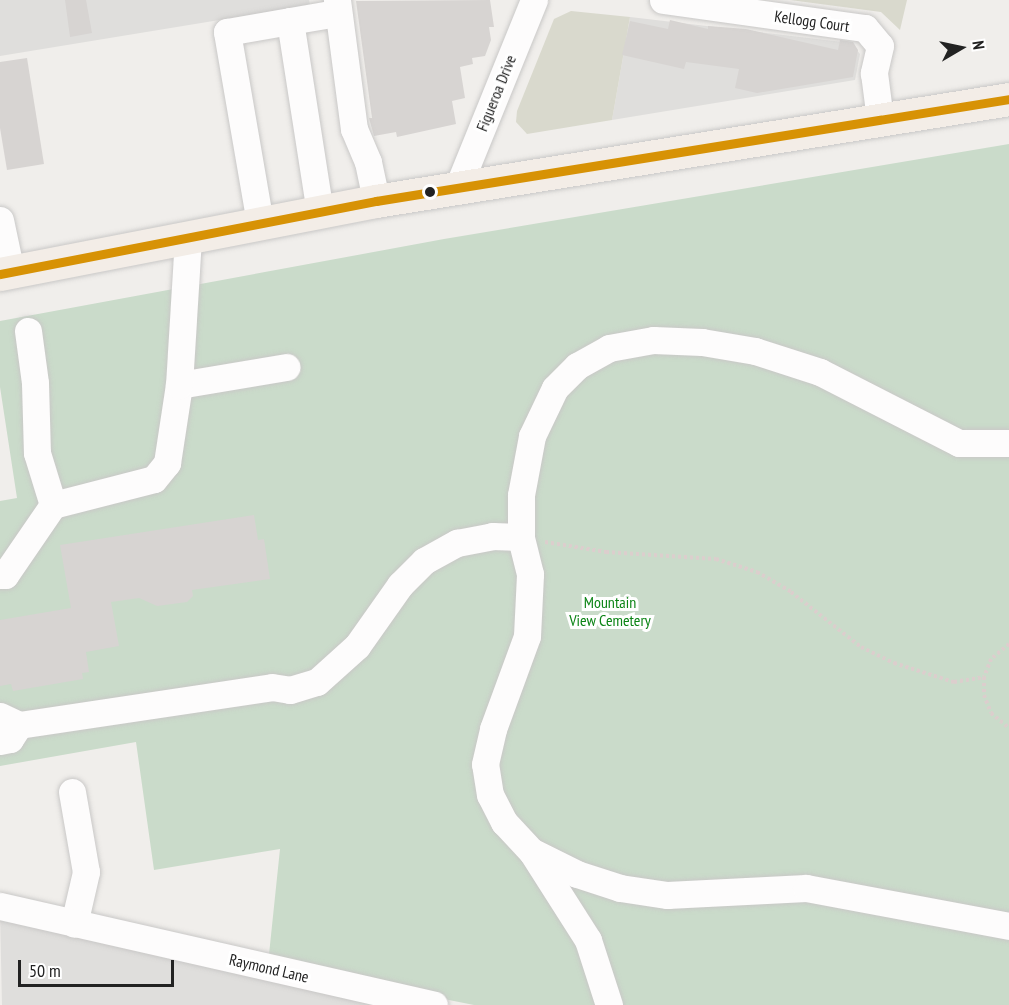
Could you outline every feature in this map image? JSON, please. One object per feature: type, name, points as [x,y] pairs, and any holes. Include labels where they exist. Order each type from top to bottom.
[{"type":"main road","points":[[6,273],[376,201],[1009,99]]},
{"type":"street","name":"Figueroa Drive","points":[[458,187],[534,0]]},
{"type":"street","name":"Kellogg Court","points":[[663,0],[865,28],[880,46],[874,73],[880,119]]},
{"type":"street","points":[[260,223],[226,32],[290,21],[337,7],[354,129],[368,162],[376,201]]},
{"type":"street","points":[[290,21],[320,212]]},
{"type":"street","points":[[0,220],[6,273]]},
{"type":"street","points":[[0,574],[5,575],[54,505],[154,479],[167,463],[179,385],[188,236]]},
{"type":"street","points":[[28,331],[35,383],[36,453],[54,505]]},
{"type":"street","points":[[609,1005],[588,940],[532,852],[504,822],[490,795],[485,764],[493,729],[527,636],[530,574],[521,537],[521,495],[532,436],[555,388],[577,366],[609,348],[652,340],[702,342],[755,351],[820,372],[959,443],[1009,443]]},
{"type":"street","points":[[179,385],[287,367]]},
{"type":"street","points":[[6,728],[272,687],[290,690],[317,682],[357,646],[400,585],[424,561],[458,543],[492,536],[521,537]]},
{"type":"street","points":[[72,792],[86,872],[74,924]]},
{"type":"street","points":[[532,852],[577,874],[620,888],[667,895],[806,888],[1009,926]]},
{"type":"street","name":"Raymond Lane","points":[[0,906],[434,1005]]},
{"type":"path","points":[[521,537],[606,552],[716,559],[766,577],[861,646],[894,663],[954,682],[984,677]]},
{"type":"path","points":[[1009,644],[991,659],[984,677],[984,695],[991,713],[1009,728]]},
{"type":"shaded area","points":[[0,0],[309,0],[310,5],[0,56]]},
{"type":"shaded area","points":[[790,0],[907,0],[900,30],[881,12]]},
{"type":"shaded area","points":[[571,11],[630,17],[612,120],[527,134],[516,122],[517,111],[554,19]]},
{"type":"shaded area","points":[[630,17],[851,43],[860,54],[855,80],[612,120]]},
{"type":"shaded area","points":[[0,914],[385,1005],[2,1005]]},
{"type":"green space","name":"Mountain View Cemetery","points":[[1009,144],[1009,1005],[474,1005],[268,964],[280,849],[154,870],[136,742],[0,766],[0,501],[17,498],[0,387],[0,321],[444,239]]},
{"type":"building","points":[[65,0],[86,0],[92,33],[70,37]]},
{"type":"building","points":[[490,0],[494,27],[489,27],[491,40],[485,56],[472,58],[473,64],[460,67],[465,98],[452,101],[456,124],[397,137],[396,132],[374,136],[369,118],[372,118],[356,1]]},
{"type":"building","points":[[670,20],[708,29],[708,26],[746,29],[838,50],[840,40],[853,42],[858,50],[853,77],[757,93],[735,88],[739,69],[686,62],[684,69],[622,55],[630,21],[668,29]]},
{"type":"building","points":[[27,58],[44,164],[7,170],[0,128],[0,62]]},
{"type":"building","points":[[254,515],[258,540],[264,539],[270,579],[192,590],[193,596],[187,602],[157,606],[139,598],[111,602],[119,646],[86,652],[89,672],[82,673],[83,679],[13,691],[11,684],[0,686],[0,620],[71,608],[60,545]]},
{"type":"transit line","points":[[0,274],[376,201],[1009,99]]}]
